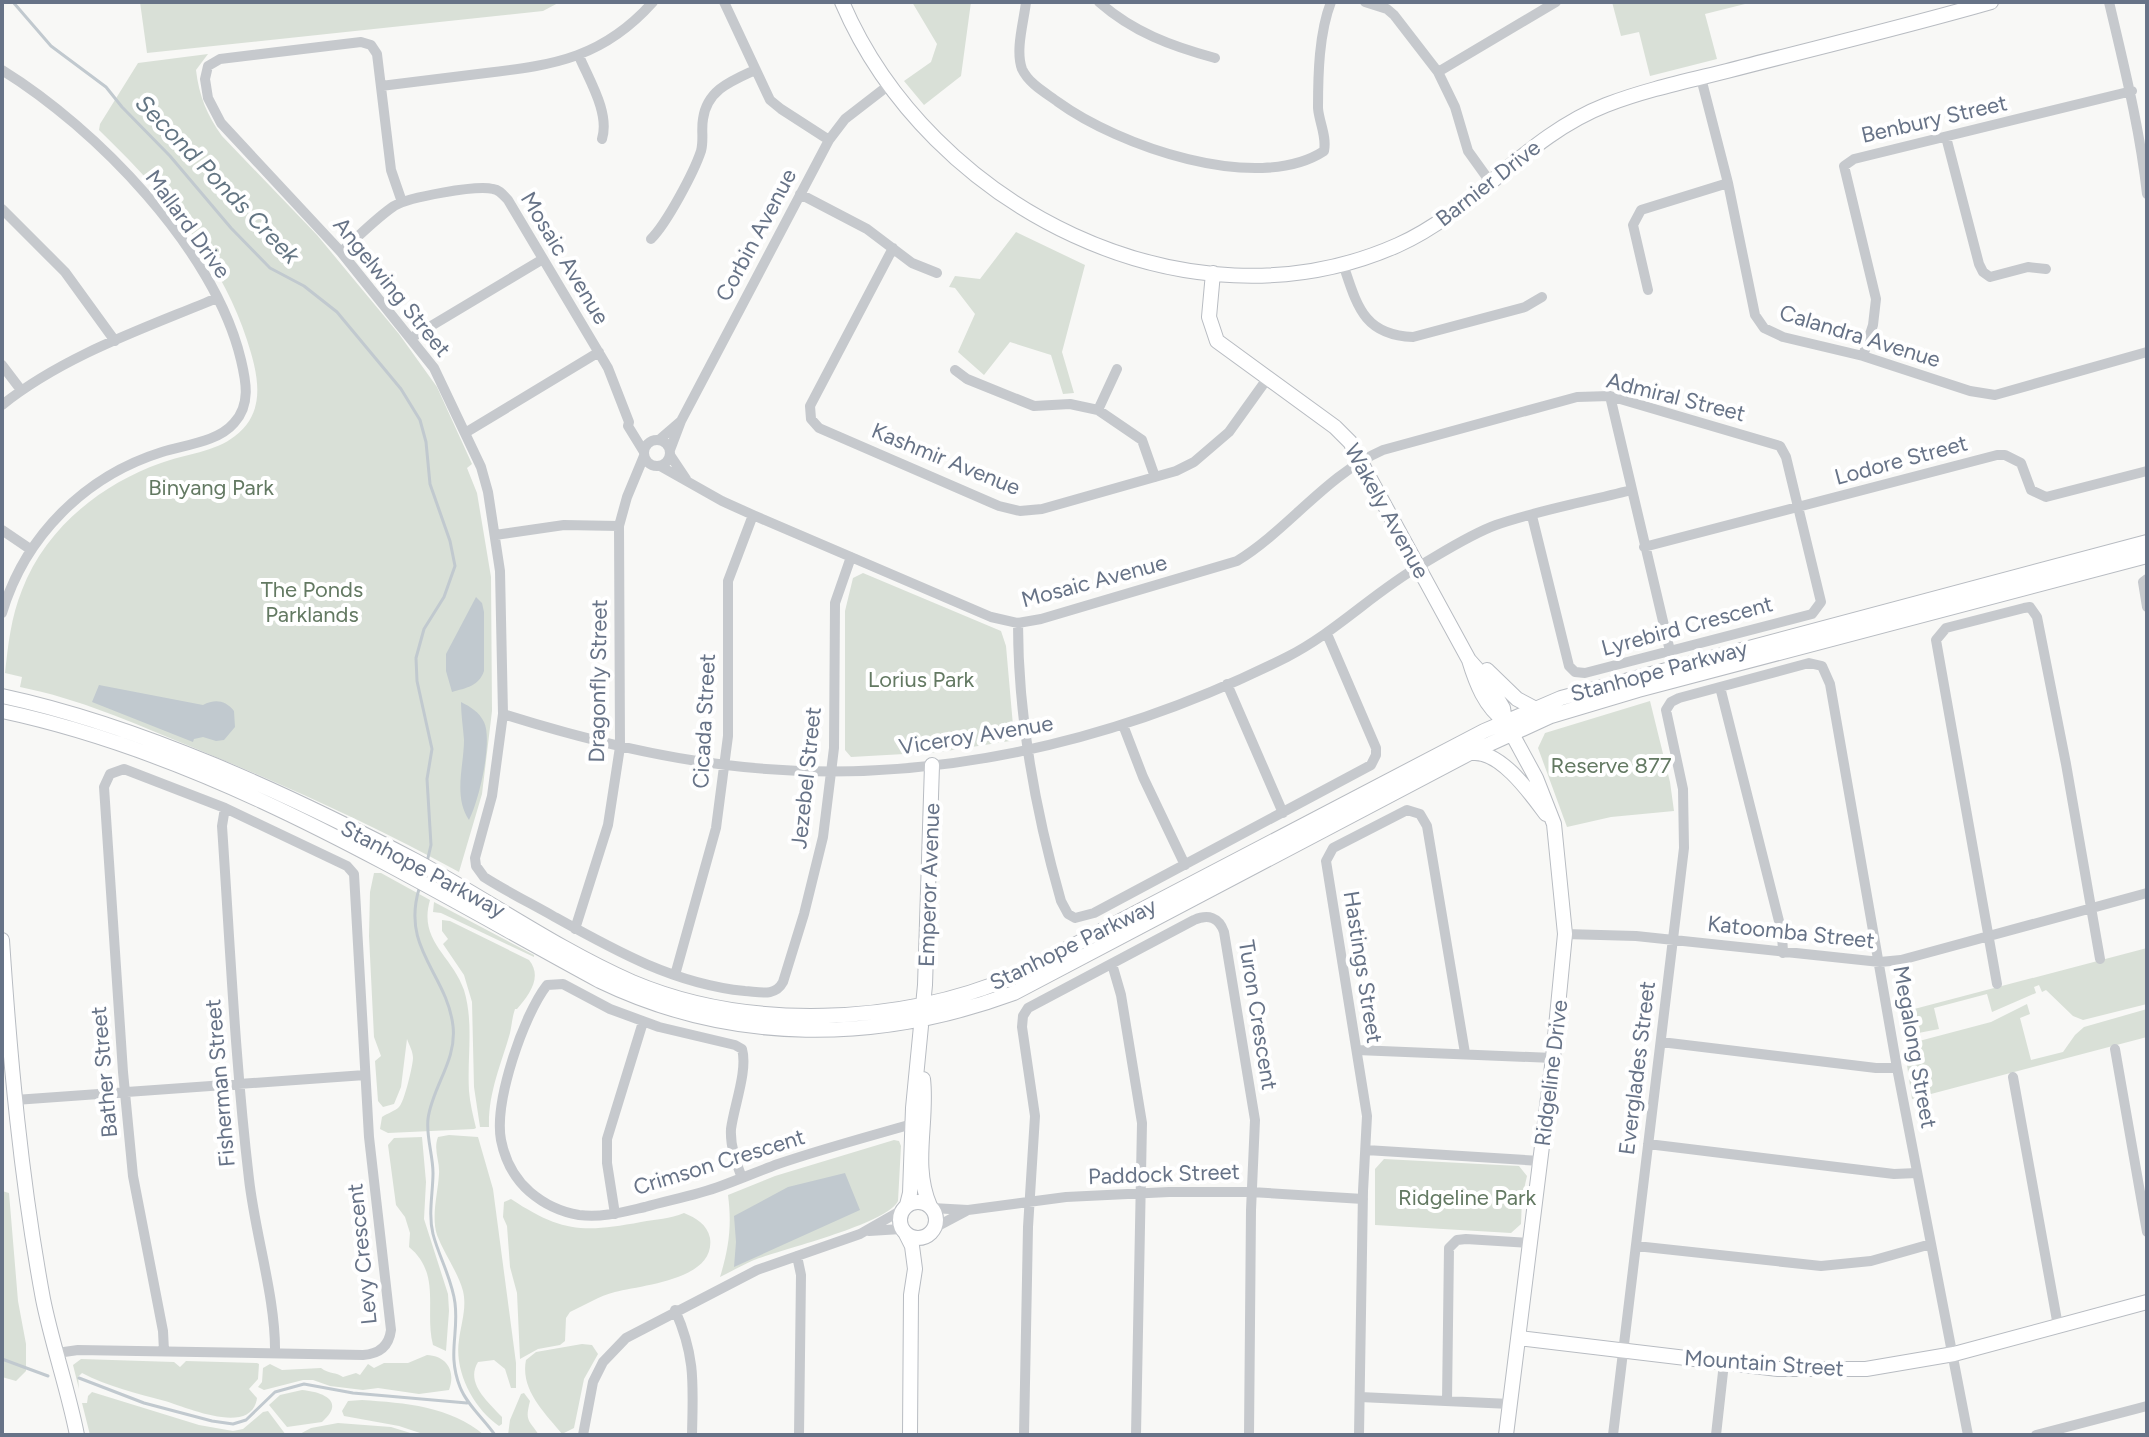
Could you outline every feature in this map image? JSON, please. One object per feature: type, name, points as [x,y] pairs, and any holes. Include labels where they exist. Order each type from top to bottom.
[{"type":"street","points":[[402,202],[391,170],[381,86],[533,68],[579,56],[623,31],[653,2]]},
{"type":"street","points":[[724,2],[775,105],[829,140]]},
{"type":"street","name":"Barnier Drive","points":[[842,2],[862,43],[889,85],[926,130],[991,188],[1038,218],[1071,235],[1157,264],[1213,273],[1279,275],[1343,264],[1419,235],[1459,210],[1538,142],[1579,116],[1619,100],[1983,3]]},
{"type":"street","points":[[1026,2],[1022,68],[1035,85],[1064,106],[1091,123],[1146,148],[1186,158],[1257,167],[1299,161],[1324,151],[1325,141],[1318,109],[1319,87],[1324,23],[1331,2]]},
{"type":"street","points":[[1099,2],[1124,23],[1153,38],[1215,58]]},
{"type":"street","points":[[1365,2],[1387,9],[1394,15],[1438,72],[1455,107],[1471,157],[1491,183]]},
{"type":"street","points":[[1438,72],[1556,2]]},
{"type":"street","points":[[2109,2],[2132,91],[2147,194]]},
{"type":"street","name":"Angelwing Street","points":[[381,86],[377,54],[367,43],[220,59],[208,66],[205,73],[206,89],[221,123],[341,252],[442,380],[481,467],[500,571],[503,714],[492,796],[476,866],[484,877],[575,929]]},
{"type":"street","points":[[579,56],[601,111],[602,139]]},
{"type":"street","name":"Mallard Drive","points":[[2,70],[59,111],[121,169],[175,232],[217,298],[232,330],[245,383],[245,403],[233,425],[208,439],[146,457],[114,471],[49,524],[30,549],[2,613]]},
{"type":"street","points":[[651,239],[661,227],[700,153],[702,120],[712,96],[724,84],[755,70]]},
{"type":"street","name":"Calandra Avenue","points":[[1701,78],[1728,183],[1755,315],[1764,328],[1783,337],[1863,356],[1970,391],[1995,395],[2147,352]]},
{"type":"street","name":"Corbin Avenue","points":[[670,453],[681,421],[829,140],[845,119],[889,85]]},
{"type":"street","name":"Benbury Street","points":[[1863,356],[1873,325],[1876,299],[1844,166],[1854,159],[2132,91]]},
{"type":"street","points":[[1946,137],[1983,272],[1990,277],[2028,267],[2046,269]]},
{"type":"street","points":[[1648,290],[1633,225],[1641,210],[1728,183]]},
{"type":"street","name":"Mosaic Avenue","points":[[341,252],[386,212],[402,202],[423,196],[498,190],[508,200],[599,352],[613,379],[628,426],[644,454]]},
{"type":"street","points":[[800,194],[867,229],[921,268],[937,273]]},
{"type":"street","points":[[2,209],[65,272],[115,341]]},
{"type":"street","name":"Kashmir Avenue","points":[[893,248],[809,413],[814,425],[999,506],[1020,511],[1042,509],[1155,477],[1194,462],[1223,438],[1267,379]]},
{"type":"street","points":[[411,338],[543,259]]},
{"type":"street","points":[[1343,264],[1367,321],[1396,337],[1413,337],[1516,310],[1542,297]]},
{"type":"street","name":"Wakely Avenue","points":[[1213,273],[1209,317],[1214,335],[1222,346],[1335,427],[1350,442],[1469,660],[1486,679],[1503,708],[1509,727]]},
{"type":"street","points":[[2,405],[68,362],[217,298]]},
{"type":"street","points":[[465,433],[599,352]]},
{"type":"street","points":[[2,365],[21,390]]},
{"type":"street","points":[[1098,410],[1117,369]]},
{"type":"street","points":[[955,370],[967,379],[1034,406],[1070,404],[1098,410],[1142,440],[1155,477]]},
{"type":"street","points":[[1610,396],[1670,651]]},
{"type":"street","name":"Admiral Street","points":[[1361,460],[1394,446],[1577,397],[1610,396],[1780,446],[1800,508]]},
{"type":"street","name":"Corbin Avenue","points":[[657,440],[681,421]]},
{"type":"street","points":[[629,422],[666,443],[670,453],[667,462],[636,480]]},
{"type":"street","points":[[657,440],[648,444],[644,454],[649,463],[658,466]]},
{"type":"street","name":"Mosaic Avenue","points":[[670,453],[686,479],[709,495],[991,617],[1018,623],[1041,619],[1237,561],[1361,460]]},
{"type":"street","name":"Dragonfly Street","points":[[575,929],[608,825],[620,747],[619,526],[644,454]]},
{"type":"street","name":"Lodore Street","points":[[1644,547],[1997,455],[2005,455],[2021,463],[2031,490],[2046,497],[2147,471]]},
{"type":"street","name":"Mosaic Avenue","points":[[658,466],[686,479]]},
{"type":"street","name":"Viceroy Avenue","points":[[503,714],[620,747],[725,765],[831,771],[932,765],[1027,751],[1123,725],[1289,656],[1327,634],[1418,567],[1494,525],[1631,490]]},
{"type":"street","name":"Lyrebird Crescent","points":[[1532,516],[1569,666],[1575,672],[1585,673],[1812,614],[1822,597],[1800,508]]},
{"type":"street","name":"Cicada Street","points":[[675,975],[708,861],[725,765],[728,729],[728,581],[753,515]]},
{"type":"street","points":[[495,535],[564,525],[619,526]]},
{"type":"street","points":[[2,530],[30,549]]},
{"type":"street","name":"Stanhope Parkway","points":[[2,711],[111,741],[229,787],[337,837],[600,981],[643,1000],[685,1014],[739,1024],[794,1030],[875,1026],[923,1020],[1014,993],[1470,753],[1534,708],[1625,679],[2147,542]]},
{"type":"street","name":"Stanhope Parkway","points":[[2,696],[116,727],[242,778],[418,863],[612,973],[686,1000],[747,1012],[787,1015],[878,1011],[924,1005],[977,991],[1028,969],[1509,727],[2147,556]]},
{"type":"street","name":"Jezebel Street","points":[[675,975],[712,986],[767,993],[777,990],[783,982],[823,837],[835,724],[835,603],[851,557]]},
{"type":"street","points":[[2145,580],[2147,607]]},
{"type":"street","points":[[1997,984],[1936,640],[1946,628],[2024,608],[2030,607],[2037,617],[2100,959]]},
{"type":"street","points":[[1018,623],[1019,674],[1027,751],[1053,876],[1064,908],[1073,918],[1094,913],[1371,765],[1376,755],[1373,742],[1327,634]]},
{"type":"street","points":[[1469,660],[1487,670],[1517,699],[1534,708]]},
{"type":"street","name":"Megalong Street","points":[[1720,687],[1809,663],[1822,666],[1830,684],[1897,1068],[1968,1435]]},
{"type":"street","points":[[1227,684],[1283,813]]},
{"type":"street","points":[[1720,687],[1782,933],[1783,953]]},
{"type":"street","name":"Everglades Street","points":[[1613,1435],[1684,848],[1683,789],[1665,716],[1667,707],[1679,698],[1720,687]]},
{"type":"street","points":[[1123,725],[1156,807],[1185,865]]},
{"type":"street","name":"Ridgeline Drive","points":[[1506,1435],[1553,1058],[1565,934],[1554,824],[1536,778],[1509,727]]},
{"type":"street","points":[[1470,753],[1485,753],[1504,767],[1525,787],[1554,824]]},
{"type":"street","name":"Emperor Avenue","points":[[919,1065],[932,765]]},
{"type":"street","name":"Bather Street","points":[[164,1351],[163,1331],[135,1193],[104,787],[106,778],[114,771],[130,770],[225,808]]},
{"type":"street","name":"Levy Crescent","points":[[57,1353],[78,1350],[369,1355],[383,1348],[390,1338],[391,1323],[365,1075],[354,874],[347,866],[225,808]]},
{"type":"street","name":"Fisherman Street","points":[[225,808],[222,826],[239,1083],[249,1181],[275,1353]]},
{"type":"street","name":"Hastings Street","points":[[1359,1435],[1367,1116],[1327,858],[1333,848],[1407,810],[1420,814],[1427,826],[1465,1053]]},
{"type":"street","name":"Katoomba Street","points":[[1565,934],[1622,935],[1880,962],[1901,960],[2147,893]]},
{"type":"street","name":"Turon Crescent","points":[[1029,1201],[1035,1109],[1022,1027],[1028,1008],[1199,918],[1212,917],[1220,923],[1224,932],[1255,1120],[1251,1192]]},
{"type":"street","points":[[575,929],[629,958],[675,975]]},
{"type":"street","points":[[2,940],[5,1038],[32,1239],[44,1302],[77,1435]]},
{"type":"street","points":[[1112,964],[1121,995],[1142,1123],[1136,1435]]},
{"type":"street","name":"Crimson Crescent","points":[[643,1022],[563,984],[551,983],[544,989],[507,1077],[500,1120],[503,1148],[521,1182],[550,1205],[579,1215],[615,1214],[704,1192],[780,1163],[912,1124]]},
{"type":"street","points":[[615,1214],[607,1163],[607,1139],[643,1022],[730,1043],[742,1049],[743,1061],[731,1141],[742,1178]]},
{"type":"street","points":[[1661,1042],[1897,1068]]},
{"type":"street","points":[[2115,1049],[2147,1232]]},
{"type":"street","points":[[1357,1050],[1553,1058]]},
{"type":"street","points":[[910,1435],[911,1295],[915,1269],[912,1246],[899,1218],[910,1193],[912,1124],[919,1065]]},
{"type":"street","points":[[915,1269],[936,1218],[924,1191],[924,1098],[919,1065]]},
{"type":"street","points":[[15,1100],[365,1075]]},
{"type":"street","points":[[2013,1077],[2058,1326]]},
{"type":"street","points":[[1648,1144],[1894,1174],[1917,1173]]},
{"type":"street","points":[[1366,1150],[1540,1161]]},
{"type":"street","points":[[1249,1435],[1251,1192]]},
{"type":"street","name":"Paddock Street","points":[[931,1207],[968,1210],[1029,1201],[1140,1193],[1251,1192],[1363,1199]]},
{"type":"street","points":[[583,1435],[593,1382],[603,1362],[626,1338],[757,1270],[867,1231],[916,1201],[931,1207]]},
{"type":"street","points":[[1024,1435],[1029,1201]]},
{"type":"street","name":"Paddock Street","points":[[934,1229],[968,1210]]},
{"type":"street","points":[[867,1231],[904,1232],[920,1238],[934,1229]]},
{"type":"street","points":[[1447,1401],[1449,1248],[1457,1240],[1466,1239],[1530,1243]]},
{"type":"street","points":[[1636,1246],[1821,1266],[1871,1261],[1931,1244]]},
{"type":"street","points":[[797,1256],[801,1269],[799,1435]]},
{"type":"street","name":"Mountain Street","points":[[1519,1338],[1778,1369],[1837,1370],[1898,1365],[1954,1354],[2147,1302]]},
{"type":"street","points":[[675,1310],[690,1345],[692,1359],[692,1435]]},
{"type":"street","points":[[1716,1435],[1724,1363]]},
{"type":"street","points":[[1360,1397],[1510,1404]]},
{"type":"street","points":[[2036,1435],[2074,1430],[2147,1406]]},
{"type":"green space","points":[[140,2],[560,2],[543,11],[147,53]]},
{"type":"green space","points":[[912,2],[971,2],[961,76],[924,105],[904,81],[931,62],[937,44]]},
{"type":"green space","points":[[1612,2],[1753,2],[1705,14],[1717,59],[1650,76],[1639,32],[1621,36]]},
{"type":"green space","name":"The Ponds Parklands","points":[[208,54],[196,70],[208,113],[222,136],[317,235],[399,334],[437,387],[472,464],[467,468],[477,493],[491,577],[492,711],[482,794],[459,872],[359,821],[256,774],[105,712],[20,687],[22,677],[5,673],[18,600],[32,568],[60,529],[97,496],[117,483],[161,463],[227,441],[244,428],[255,409],[257,387],[254,365],[240,320],[226,290],[170,205],[99,130],[138,63]]},
{"type":"green space","points":[[1016,232],[1085,265],[1062,352],[1074,393],[1063,394],[1051,355],[1010,342],[984,375],[958,352],[975,314],[955,288],[949,287],[955,276],[980,279]]},
{"type":"green space","name":"Lorius Park","points":[[863,573],[1001,631],[1006,646],[1014,737],[1010,741],[940,752],[851,757],[845,750],[845,611],[853,578]]},
{"type":"green space","name":"Reserve 877","points":[[1650,701],[1674,811],[1611,817],[1567,827],[1538,748],[1545,733]]},
{"type":"green space","points":[[374,873],[381,873],[430,900],[428,914],[432,937],[459,978],[467,1002],[469,1091],[474,1129],[388,1133],[380,1129],[382,1117],[401,1104],[413,1058],[407,1039],[401,1087],[394,1104],[383,1107],[378,1101],[375,1061],[381,1056],[374,1037],[369,936],[370,892]]},
{"type":"green space","points":[[434,902],[534,955],[534,957],[433,912]]},
{"type":"green space","points":[[442,920],[450,921],[529,960],[535,973],[530,992],[514,1012],[493,1091],[489,1127],[480,1127],[474,1087],[472,1002],[464,975],[443,944],[448,939],[442,931]]},
{"type":"green space","points":[[2147,948],[2147,1004],[2083,1020],[2073,1016],[2046,990],[2042,992],[2039,985],[2034,987],[2036,993],[1992,1012],[1987,994],[1934,1008],[1939,1029],[1903,1036],[1899,1013]]},
{"type":"green space","points":[[2027,1004],[2030,1014],[2020,1018],[2031,1060],[2063,1052],[2084,1027],[2147,1009],[2147,1037],[1912,1099],[1904,1045],[1991,1022]]},
{"type":"green space","points":[[422,1137],[426,1182],[424,1219],[448,1294],[446,1351],[433,1345],[429,1281],[419,1258],[409,1247],[410,1233],[405,1217],[396,1205],[388,1145],[394,1138]]},
{"type":"green space","points":[[438,1137],[478,1137],[493,1189],[516,1363],[516,1388],[511,1388],[505,1369],[494,1360],[478,1362],[474,1377],[480,1392],[502,1417],[499,1426],[474,1399],[459,1364],[463,1291],[435,1228],[439,1174],[437,1142]]},
{"type":"green space","points":[[899,1141],[901,1146],[898,1201],[890,1210],[855,1227],[754,1260],[720,1277],[729,1236],[728,1195],[775,1176]]},
{"type":"green space","name":"Ridgeline Park","points":[[1384,1159],[1519,1166],[1527,1176],[1521,1224],[1511,1233],[1375,1225],[1375,1169]]},
{"type":"green space","points":[[2,1191],[9,1193],[18,1301],[26,1344],[26,1371],[16,1381],[2,1377]]},
{"type":"green space","points":[[511,1199],[544,1218],[573,1227],[621,1226],[684,1213],[704,1225],[710,1238],[709,1252],[690,1272],[659,1283],[609,1294],[570,1312],[566,1318],[565,1341],[560,1345],[538,1349],[520,1359],[517,1293],[503,1217],[504,1202]]},
{"type":"green space","points":[[592,1345],[598,1354],[584,1379],[574,1428],[562,1434],[530,1391],[526,1360],[536,1352]]},
{"type":"green space","points":[[427,1355],[440,1358],[448,1366],[451,1377],[449,1390],[419,1394],[378,1388],[363,1390],[330,1386],[313,1380],[264,1390],[258,1387],[262,1382],[263,1368],[270,1364],[282,1370],[321,1368],[343,1377],[356,1373],[360,1375],[368,1364],[374,1368],[384,1363],[408,1363]]},
{"type":"green space","points":[[81,1359],[174,1362],[180,1367],[186,1361],[257,1363],[258,1379],[249,1389],[257,1398],[252,1410],[243,1416],[231,1418],[202,1413],[82,1373],[78,1377],[79,1389],[73,1365]]},
{"type":"green space","points":[[302,1390],[324,1395],[332,1403],[332,1408],[322,1422],[287,1427],[269,1405],[280,1395]]},
{"type":"green space","points":[[92,1392],[199,1425],[233,1431],[243,1429],[268,1411],[286,1435],[90,1435],[82,1403],[87,1403]]},
{"type":"green space","points":[[524,1393],[530,1401],[528,1420],[539,1435],[508,1435],[510,1420]]},
{"type":"green space","points":[[362,1400],[442,1412],[471,1425],[484,1435],[426,1435],[399,1426],[344,1416],[342,1411],[348,1401]]},
{"type":"green space","points":[[338,1423],[391,1427],[417,1435],[298,1435],[311,1428]]},
{"type":"shaded area","points":[[476,597],[482,603],[484,612],[484,671],[475,683],[452,692],[446,671],[446,654]]},
{"type":"shaded area","points":[[99,685],[203,705],[216,701],[223,703],[234,711],[235,727],[224,740],[203,737],[193,742],[92,702]]},
{"type":"shaded area","points":[[461,702],[480,715],[487,743],[484,771],[469,820],[460,791],[464,740]]},
{"type":"shaded area","points":[[845,1173],[860,1210],[734,1267],[734,1216],[788,1187]]},
{"type":"waterway","name":"Second Ponds Creek","points":[[13,2],[51,46],[106,87],[270,268],[304,286],[337,312],[401,389],[420,420],[426,442],[430,484],[450,541],[455,566],[444,597],[424,629],[416,658],[417,681],[432,749],[427,779],[431,845],[427,862]]},
{"type":"waterway","name":"Second Ponds Creek","points":[[419,889],[415,910],[420,945],[443,991],[453,1026],[451,1051],[428,1119],[433,1173],[432,1226],[455,1303],[456,1375],[467,1400],[495,1435]]},
{"type":"waterway","points":[[2,1359],[48,1376]]},
{"type":"waterway","points":[[79,1378],[144,1403],[233,1424],[246,1420],[275,1392],[304,1384],[353,1393],[467,1403]]},
{"type":"park label","name":"Binyang Park","points":[[211,487]]}]
